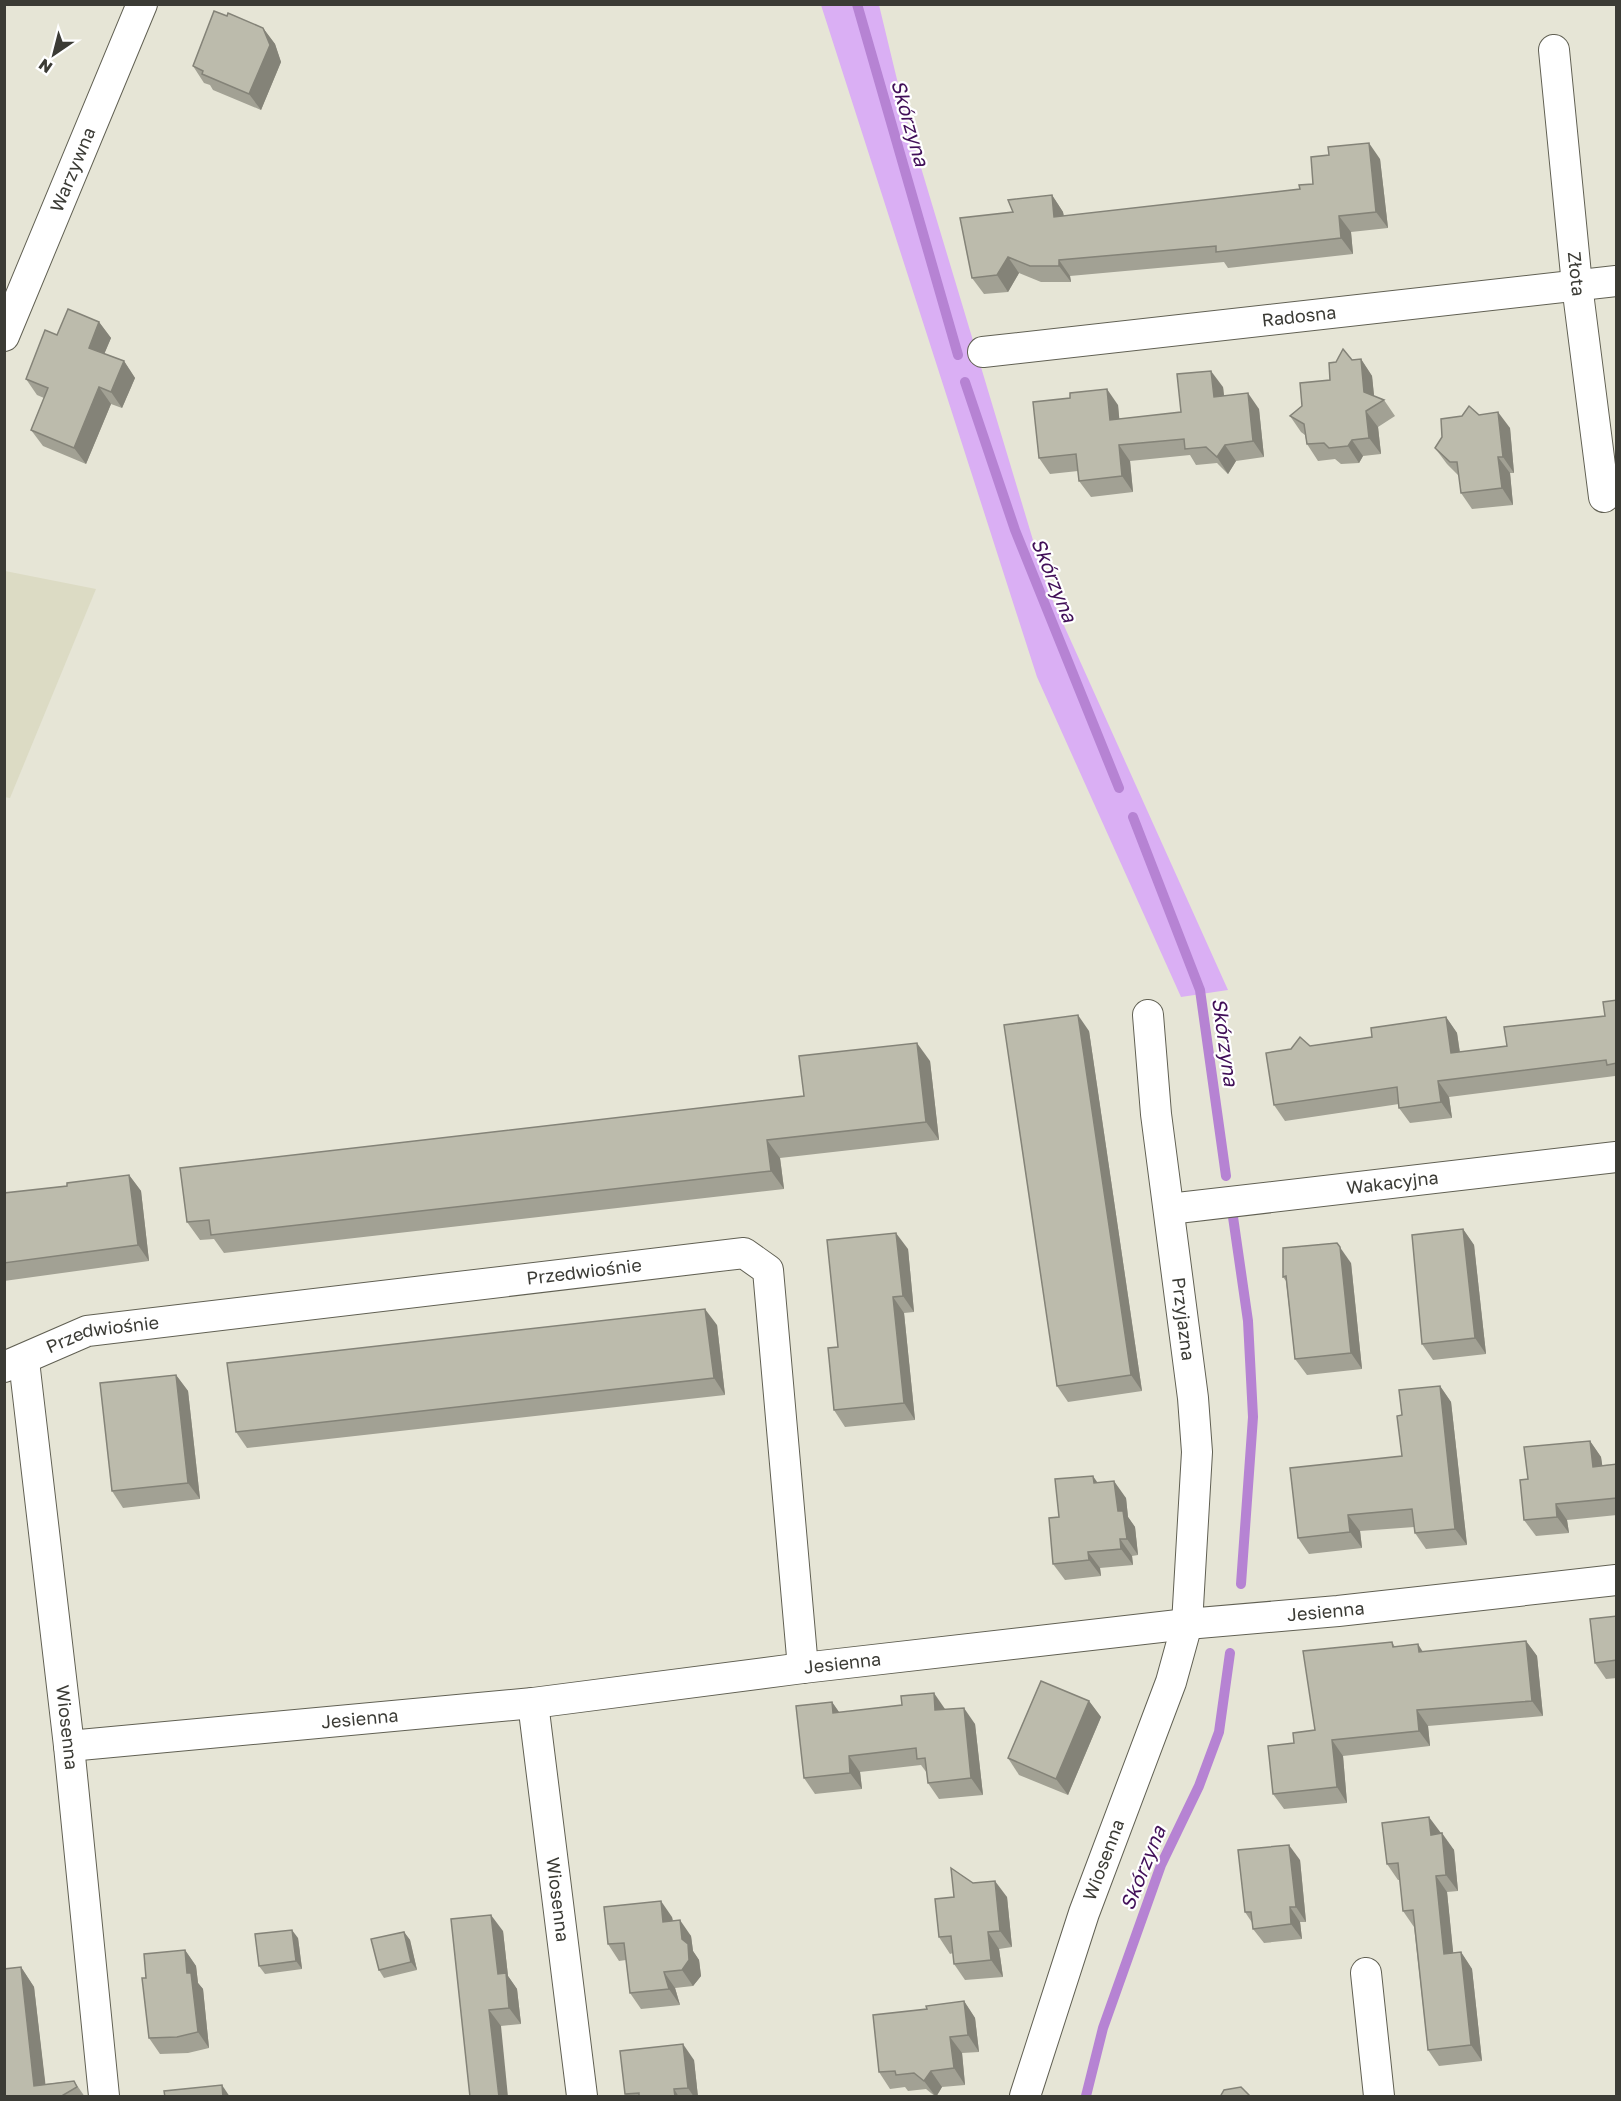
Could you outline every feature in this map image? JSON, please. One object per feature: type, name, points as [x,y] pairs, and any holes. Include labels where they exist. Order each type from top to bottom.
[{"type":"street","name":"Warzywna","points":[[4,336],[142,4]]},
{"type":"street","name":"Złota","points":[[1554,50],[1577,285],[1604,497]]},
{"type":"street","name":"Radosna","points":[[983,352],[1617,281]]},
{"type":"street","name":"Przyjazna","points":[[1148,1015],[1193,1398],[1197,1452],[1187,1624]]},
{"type":"street","name":"Wakacyjna","points":[[1169,1209],[1617,1157]]},
{"type":"street","name":"Przedwiośnie","points":[[14,1364],[87,1332],[744,1253],[768,1270],[803,1668]]},
{"type":"street","name":"Wiosenna","points":[[14,1364],[69,1746],[104,2097]]},
{"type":"street","name":"Jesienna","points":[[69,1746],[533,1703],[803,1668],[1187,1624],[1338,1611],[1617,1580]]},
{"type":"street","name":"Wiosenna","points":[[1025,2097],[1084,1913],[1171,1682],[1187,1624]]},
{"type":"street","name":"Wiosenna","points":[[533,1703],[582,2097]]},
{"type":"street","points":[[1366,1973],[1378,2097]]},
{"type":"shaded area","points":[[821,5],[879,5],[907,121],[1048,590],[1228,990],[1181,997],[1037,677]]},
{"type":"shaded area","points":[[5,571],[96,589],[10,798],[4,797]]},
{"type":"building","points":[[214,11],[227,16],[228,13],[263,28],[270,45],[249,94],[202,74],[203,71],[193,66]]},
{"type":"building","points":[[1369,143],[1376,212],[1339,216],[1341,238],[1216,252],[1216,246],[1059,260],[1059,266],[1030,266],[1008,257],[997,275],[972,278],[960,218],[1013,212],[1008,200],[1052,195],[1054,217],[1300,189],[1299,185],[1313,184],[1311,157],[1329,155],[1328,147]]},
{"type":"building","points":[[68,309],[99,322],[89,348],[124,361],[111,392],[99,387],[74,448],[31,430],[48,388],[26,379],[45,330],[57,335]]},
{"type":"building","points":[[1343,349],[1352,360],[1361,359],[1364,392],[1384,400],[1366,411],[1369,438],[1352,440],[1348,446],[1329,448],[1324,443],[1307,444],[1304,424],[1290,416],[1302,406],[1300,383],[1330,380],[1329,363],[1336,362]]},
{"type":"building","points":[[1211,371],[1214,397],[1248,393],[1253,441],[1225,445],[1217,457],[1206,447],[1185,449],[1184,439],[1119,445],[1122,476],[1079,481],[1076,454],[1039,458],[1033,402],[1070,398],[1070,393],[1107,389],[1110,420],[1181,412],[1177,374]]},
{"type":"building","points":[[1469,406],[1479,415],[1498,412],[1503,457],[1498,457],[1502,488],[1461,493],[1457,462],[1450,462],[1435,448],[1442,437],[1441,419],[1462,416]]},
{"type":"building","points":[[1617,1000],[1617,1063],[1607,1065],[1606,1060],[1438,1081],[1441,1102],[1399,1108],[1397,1087],[1274,1105],[1266,1053],[1291,1049],[1300,1037],[1310,1046],[1372,1037],[1371,1028],[1446,1017],[1451,1053],[1507,1046],[1504,1027],[1605,1016],[1603,1002]]},
{"type":"building","points":[[1078,1015],[1131,1375],[1057,1386],[1004,1025]]},
{"type":"building","points":[[917,1043],[926,1122],[767,1140],[771,1171],[211,1235],[209,1220],[187,1222],[180,1168],[804,1096],[799,1056]]},
{"type":"building","points":[[129,1175],[138,1245],[4,1263],[4,1193],[67,1186],[67,1183]]},
{"type":"building","points":[[1463,1229],[1475,1338],[1422,1344],[1412,1235]]},
{"type":"building","points":[[896,1233],[903,1296],[893,1297],[904,1403],[834,1410],[828,1348],[838,1347],[827,1240]]},
{"type":"building","points":[[1337,1243],[1340,1247],[1351,1353],[1295,1359],[1286,1276],[1283,1277],[1283,1248]]},
{"type":"building","points":[[705,1309],[714,1378],[236,1432],[227,1363]]},
{"type":"building","points":[[176,1375],[188,1483],[112,1491],[100,1383]]},
{"type":"building","points":[[1440,1386],[1455,1529],[1415,1533],[1412,1509],[1348,1515],[1350,1532],[1298,1538],[1290,1468],[1402,1456],[1397,1416],[1402,1415],[1399,1390]]},
{"type":"building","points":[[1590,1441],[1593,1467],[1617,1464],[1617,1498],[1556,1504],[1557,1517],[1524,1520],[1520,1480],[1528,1479],[1524,1447]]},
{"type":"building","points":[[1093,1476],[1094,1483],[1114,1481],[1118,1511],[1123,1511],[1127,1539],[1120,1539],[1121,1549],[1088,1552],[1089,1560],[1053,1564],[1049,1518],[1059,1517],[1055,1479]]},
{"type":"building","points":[[1617,1616],[1617,1660],[1595,1663],[1590,1619]]},
{"type":"building","points":[[1526,1641],[1532,1701],[1417,1710],[1419,1731],[1332,1740],[1337,1787],[1273,1794],[1268,1746],[1294,1743],[1293,1733],[1315,1730],[1303,1651],[1392,1642],[1393,1647],[1418,1644],[1419,1652]]},
{"type":"building","points":[[1041,1681],[1089,1701],[1056,1779],[1008,1758]]},
{"type":"building","points":[[934,1693],[935,1710],[964,1708],[971,1778],[928,1783],[925,1758],[917,1759],[916,1748],[849,1756],[850,1773],[804,1778],[796,1706],[832,1702],[833,1713],[902,1705],[901,1696]]},
{"type":"building","points":[[1429,1817],[1431,1835],[1442,1833],[1446,1875],[1436,1876],[1444,1954],[1461,1952],[1471,2045],[1428,2050],[1413,1910],[1403,1911],[1398,1863],[1387,1864],[1382,1823]]},
{"type":"building","points":[[1289,1845],[1296,1907],[1290,1907],[1291,1924],[1253,1929],[1251,1912],[1245,1912],[1238,1850]]},
{"type":"building","points":[[951,1868],[973,1883],[995,1881],[1000,1931],[988,1932],[991,1960],[954,1964],[951,1936],[939,1937],[935,1899],[954,1897]]},
{"type":"building","points":[[661,1901],[663,1922],[680,1920],[682,1939],[688,1944],[689,1960],[682,1970],[664,1972],[669,1989],[630,1993],[624,1943],[608,1944],[604,1907]]},
{"type":"building","points":[[491,1915],[498,1974],[506,1973],[509,2008],[489,2010],[499,2097],[470,2097],[451,1919]]},
{"type":"building","points":[[292,1930],[296,1961],[259,1966],[255,1934]]},
{"type":"building","points":[[404,1932],[411,1962],[379,1970],[371,1939]]},
{"type":"building","points":[[185,1950],[187,1973],[191,1973],[198,2032],[177,2037],[149,2038],[142,1978],[146,1978],[144,1954]]},
{"type":"building","points":[[21,1967],[34,2086],[74,2081],[77,2087],[60,2097],[4,2097],[4,1969]]},
{"type":"building","points":[[964,2001],[968,2035],[950,2037],[954,2068],[931,2071],[924,2081],[914,2073],[896,2075],[895,2071],[879,2072],[873,2015],[927,2009],[926,2006]]},
{"type":"building","points":[[683,2044],[688,2088],[674,2089],[675,2097],[639,2097],[639,2093],[625,2094],[620,2051]]},
{"type":"building","points":[[222,2085],[223,2097],[165,2097],[164,2091]]},
{"type":"building","points":[[1241,2087],[1251,2097],[1220,2097],[1224,2090]]},
{"type":"waterway","name":"Skórzyna","points":[[857,4],[958,355]]},
{"type":"waterway","name":"Skórzyna","points":[[965,382],[1015,530],[1119,788]]},
{"type":"waterway","name":"Skórzyna","points":[[1133,817],[1200,990],[1226,1176]]},
{"type":"waterway","name":"Skórzyna","points":[[1233,1217],[1248,1321],[1253,1417],[1241,1584]]},
{"type":"waterway","name":"Skórzyna","points":[[1086,2096],[1103,2028],[1161,1865],[1199,1786],[1219,1732],[1230,1653]]}]
